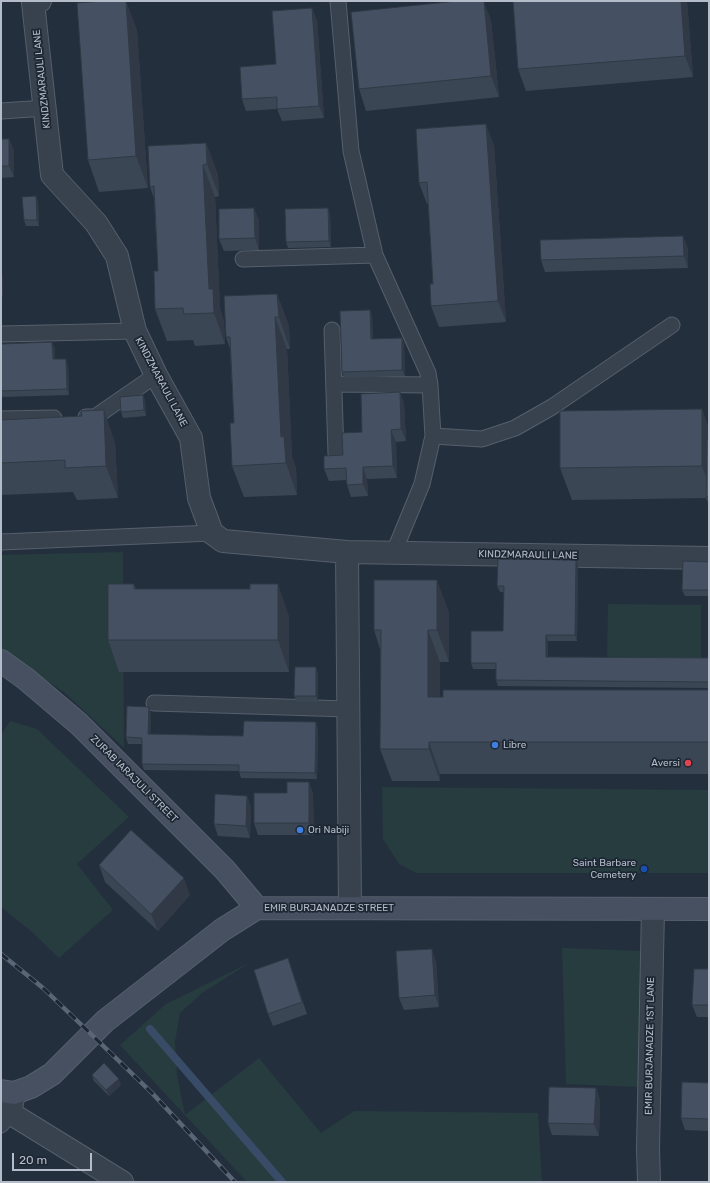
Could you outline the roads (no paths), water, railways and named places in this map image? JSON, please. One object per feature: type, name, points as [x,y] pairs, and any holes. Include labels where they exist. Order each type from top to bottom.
[{"type":"main road","name":"ZURAB IARAJULI STREET","points":[[1,661],[26,679],[79,724],[225,870],[257,908]]},
{"type":"main road","name":"EMIR BURJANADZE STREET","points":[[6,1106],[31,1087],[52,1074],[105,1021],[222,930],[257,908],[709,909]]},
{"type":"street","name":"KINDZMARAULI LANE","points":[[35,2],[52,175],[96,223],[117,256],[135,332],[156,375],[191,438],[198,498],[212,533],[223,541],[347,552],[709,558]]},
{"type":"street","points":[[347,552],[350,908]]},
{"type":"street","name":"EMIR BURJANADZE 1ST LANE","points":[[648,1182],[653,909]]},
{"type":"street","points":[[6,1106],[122,1182]]},
{"type":"lane","points":[[338,1],[351,151],[375,255],[428,373],[430,385],[433,436],[422,484],[394,552]]},
{"type":"lane","points":[[1,111],[46,108]]},
{"type":"lane","points":[[243,259],[375,255]]},
{"type":"lane","points":[[433,436],[482,439],[515,428],[552,407],[672,324]]},
{"type":"lane","points":[[332,330],[336,454]]},
{"type":"lane","points":[[1,334],[135,332]]},
{"type":"lane","points":[[1,419],[95,416],[156,375]]},
{"type":"lane","points":[[334,384],[430,385]]},
{"type":"lane","points":[[1,542],[212,533]]},
{"type":"lane","points":[[154,703],[348,709]]},
{"type":"waterway","points":[[150,1029],[282,1182]]},
{"type":"railway","points":[[1,954],[43,988],[152,1093],[235,1182]]},
{"type":"place","name":"Libre","points":[[495,745]]},
{"type":"place","name":"Aversi","points":[[688,763]]},
{"type":"place","name":"Ori Nabiji","points":[[300,830]]},
{"type":"place","name":"Saint Barbare Cemetery","points":[[644,869]]}]
